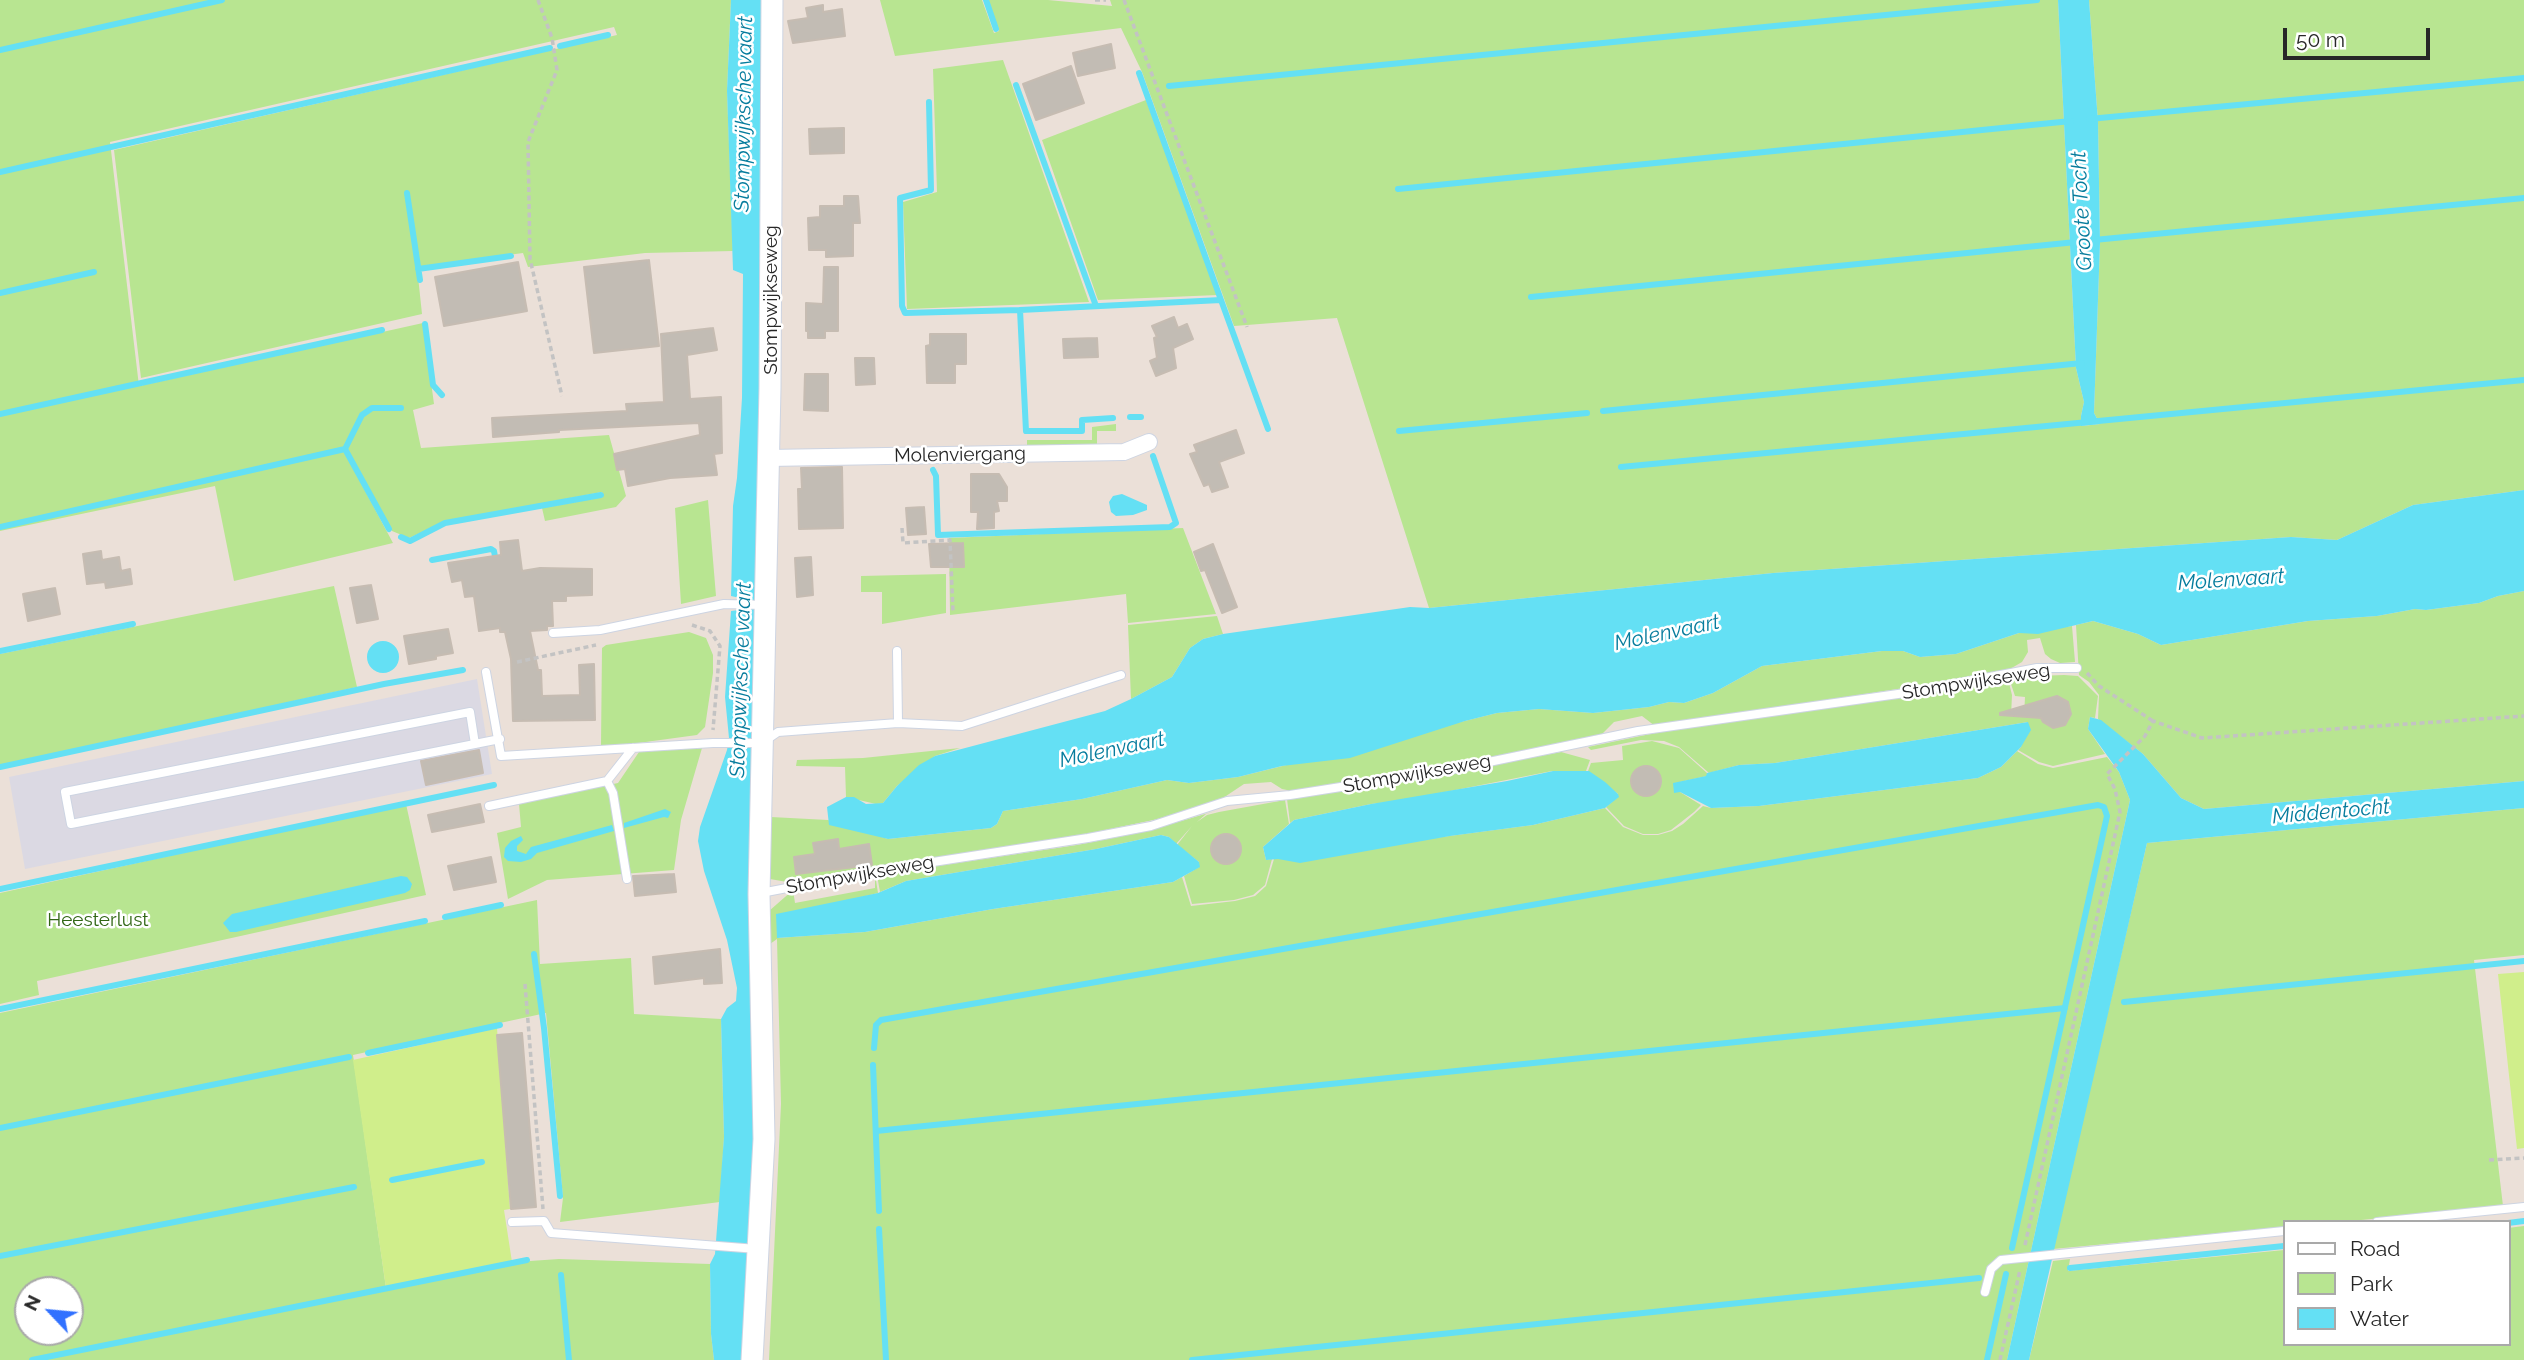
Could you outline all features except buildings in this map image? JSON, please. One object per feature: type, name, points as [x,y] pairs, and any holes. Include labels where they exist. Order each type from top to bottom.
[{"type":"street","name":"Stompwijkseweg","points":[[752,1360],[754,1249],[764,1139],[758,743],[771,315],[772,0]]},
{"type":"street","name":"Molenviergang","points":[[768,458],[1124,452],[1149,442]]},
{"type":"lane","points":[[553,633],[600,630],[724,604],[763,605]]},
{"type":"lane","points":[[897,651],[898,723]]},
{"type":"lane","name":"Stompwijkseweg","points":[[759,894],[875,871],[1151,826],[1227,801],[1290,795],[1455,769],[1638,732],[1912,692],[2038,668],[2077,668]]},
{"type":"lane","points":[[486,671],[501,756],[758,743],[778,732],[898,723],[962,726],[1121,675]]},
{"type":"lane","points":[[475,744],[470,712],[65,792],[71,824],[475,744],[500,739]]},
{"type":"lane","points":[[489,806],[607,781],[633,748]]},
{"type":"lane","points":[[607,781],[613,793],[627,878]]},
{"type":"lane","points":[[2397,1220],[2524,1207]]},
{"type":"lane","points":[[512,1222],[544,1221],[551,1233],[754,1249]]},
{"type":"lane","points":[[1985,1292],[1991,1269],[2001,1260],[2282,1231]]},
{"type":"path","points":[[538,0],[552,38],[557,70],[528,142],[530,259],[562,396]]},
{"type":"path","points":[[1095,0],[1106,0]]},
{"type":"path","points":[[1124,0],[1247,327]]},
{"type":"path","points":[[902,528],[903,543],[950,540],[953,612]]},
{"type":"path","points":[[680,628],[694,625],[710,631],[720,646],[713,715],[718,743]]},
{"type":"path","points":[[517,662],[598,645]]},
{"type":"path","points":[[2077,668],[2083,668],[2099,686],[2153,721],[2202,738],[2524,716]]},
{"type":"path","points":[[2000,1360],[2025,1258],[2120,812],[2115,789],[2107,774],[2150,729],[2153,721]]},
{"type":"path","points":[[525,984],[544,1221]]},
{"type":"path","points":[[2490,1160],[2524,1158]]},
{"type":"shaded area","points":[[477,679],[492,774],[25,869],[9,777]]},
{"type":"green space","points":[[0,0],[731,0],[727,91],[733,251],[645,253],[528,267],[523,253],[417,267],[422,314],[141,378],[114,150],[617,35],[614,27],[110,142],[139,386],[423,323],[434,404],[413,410],[421,448],[609,435],[626,496],[616,507],[545,521],[542,508],[603,497],[602,492],[445,522],[409,538],[392,531],[348,451],[346,455],[393,543],[234,581],[215,486],[0,531]]},
{"type":"green space","points":[[880,0],[982,0],[994,33],[999,31],[988,0],[1048,0],[1112,6],[1110,0],[2058,0],[2076,368],[2084,402],[2082,426],[2100,424],[2094,413],[2100,243],[2098,122],[2089,0],[2524,0],[2524,490],[2413,505],[2337,540],[2291,537],[1773,573],[1429,608],[1337,318],[1234,326],[1142,72],[1121,28],[895,56]]},
{"type":"green space","points":[[1003,60],[1089,302],[907,309],[903,202],[937,192],[933,69]]},
{"type":"green space","points":[[1146,100],[1218,295],[1098,300],[1042,140]]},
{"type":"green space","points":[[1116,424],[1116,431],[1097,431],[1097,446],[1027,448],[1027,440],[1092,440],[1092,427]]},
{"type":"green space","points":[[708,500],[716,596],[681,604],[675,508]]},
{"type":"green space","points":[[1183,528],[1216,614],[1128,623],[1126,594],[950,615],[949,538]]},
{"type":"green space","points":[[946,574],[946,613],[882,624],[882,592],[861,592],[861,576]]},
{"type":"green space","points":[[334,586],[357,687],[0,766],[0,654]]},
{"type":"green space","points":[[2524,591],[2524,781],[2204,809],[2181,798],[2143,754],[2098,719],[2099,695],[2089,682],[2079,675],[2076,625],[2093,621],[2138,634],[2161,645],[2308,621],[2377,616],[2415,609],[2479,603]]},
{"type":"green space","points":[[1217,616],[1223,634],[1203,639],[1190,648],[1172,677],[1131,699],[1128,625]]},
{"type":"green space","points":[[2072,626],[2075,662],[2060,663],[2051,659],[2045,654],[2040,638],[2027,640],[2028,652],[2022,662],[2003,673],[1655,726],[1642,716],[1614,722],[1600,736],[1448,767],[1292,791],[1282,789],[1271,782],[1244,784],[1223,798],[1158,819],[1086,834],[787,882],[770,879],[771,817],[828,820],[888,839],[991,828],[997,824],[1003,811],[1082,799],[1167,780],[1189,783],[1238,777],[1497,713],[1539,709],[1593,713],[1669,702],[1684,703],[1713,693],[1762,666],[1882,651],[1903,651],[1920,657],[1956,654],[2019,633]]},
{"type":"green space","points":[[689,632],[706,638],[713,655],[705,727],[697,735],[616,746],[601,745],[602,648],[606,645]]},
{"type":"green space","points":[[2078,676],[2098,696],[2095,718],[2090,717],[2088,729],[2105,754],[2053,766],[2039,762],[2018,750],[2028,722],[1775,763],[1739,765],[1709,773],[1679,747],[1664,741],[1641,740],[1591,750],[1588,747],[1660,732],[1953,690],[2008,679],[2012,695],[2011,716],[2024,717],[2025,697],[2015,696],[2010,681]]},
{"type":"green space","points":[[1652,741],[1679,748],[1707,773],[1707,776],[1680,782],[1680,792],[1701,805],[1694,812],[1671,830],[1658,834],[1643,834],[1624,826],[1606,807],[1618,794],[1588,771],[1591,763],[1623,760],[1622,746]]},
{"type":"green space","points":[[702,748],[681,820],[674,870],[547,880],[508,899],[497,833],[521,827],[519,804],[618,783],[639,752]]},
{"type":"green space","points":[[960,748],[935,756],[897,786],[883,803],[876,804],[846,797],[845,767],[796,766],[797,760],[863,758]]},
{"type":"green space","points":[[2017,751],[2038,764],[2053,768],[2107,757],[2119,772],[2130,800],[2007,1360],[769,1360],[781,1104],[777,939],[770,944],[769,911],[793,890],[795,903],[875,888],[875,874],[878,893],[850,900],[777,938],[865,932],[993,909],[1173,882],[1182,877],[1191,906],[1255,896],[1266,886],[1274,859],[1533,825],[1605,808],[1623,827],[1643,835],[1658,835],[1683,824],[1703,806],[1759,806],[1978,778],[2001,767]]},
{"type":"green space","points":[[1561,752],[1590,760],[1586,771],[1552,771],[1405,800],[1371,804],[1290,823],[1287,799]]},
{"type":"green space","points":[[1285,800],[1289,824],[1263,847],[1266,860],[1272,859],[1265,885],[1253,895],[1234,900],[1192,904],[1184,876],[1199,867],[1199,862],[1177,845],[1192,826],[1176,844],[1169,837],[1161,835],[1096,849],[906,881],[880,892],[877,875],[1077,845],[1143,832],[1219,810],[1206,814],[1197,822],[1207,815],[1219,812]]},
{"type":"green space","name":"Heesterlust","points":[[406,804],[426,895],[37,981],[39,995],[0,1004],[0,893]]},
{"type":"green space","points":[[2524,808],[2524,955],[2474,960],[2503,1206],[2361,1220],[2282,1220],[2282,1227],[2053,1249],[2147,843]]},
{"type":"green space","points":[[537,900],[540,964],[631,958],[634,1014],[721,1019],[724,1137],[720,1202],[560,1222],[563,1198],[546,1013],[353,1055],[386,1288],[164,1332],[530,1261],[559,1259],[710,1264],[714,1360],[0,1360],[0,1013]]},
{"type":"green space","points":[[2524,972],[2524,1148],[2517,1149],[2498,974]]},
{"type":"green space","points":[[497,1028],[510,1209],[504,1210],[512,1262],[386,1288],[353,1060]]},
{"type":"green space","points":[[2524,1226],[2524,1360],[2029,1360],[2053,1261],[2070,1259],[2068,1271],[2282,1250],[2282,1346],[2510,1346],[2510,1228]]},
{"type":"water","name":"Stompwijksche vaart","points":[[731,0],[762,0],[755,1130],[744,1360],[714,1360],[710,1264],[715,1254],[724,1137],[721,1019],[727,1008],[736,1001],[737,988],[727,940],[704,871],[698,841],[700,827],[727,750],[729,738],[725,697],[731,611],[739,610],[740,598],[731,596],[733,506],[742,398],[743,274],[733,270],[727,91]]},
{"type":"water","name":"Groote Tocht","points":[[2058,0],[2089,0],[2098,122],[2100,243],[2094,413],[2100,424],[2081,426],[2084,402],[2076,368]]},
{"type":"water","name":"Molenvaart","points":[[2524,490],[2524,591],[2479,603],[2415,609],[2377,616],[2308,621],[2161,645],[2138,634],[2093,621],[2038,634],[2019,633],[1956,654],[1920,657],[1903,651],[1882,651],[1762,666],[1713,693],[1684,703],[1669,702],[1593,713],[1539,709],[1497,713],[1350,758],[1282,766],[1238,777],[1189,783],[1167,780],[1082,799],[1003,811],[997,824],[991,828],[888,839],[829,825],[827,807],[846,797],[854,797],[866,804],[883,803],[919,765],[935,756],[1105,711],[1131,699],[1172,677],[1190,648],[1203,639],[1223,634],[1410,607],[1429,608],[1773,573],[2291,537],[2337,540],[2413,505]]},
{"type":"water","points":[[1122,494],[1147,505],[1147,510],[1133,515],[1116,516],[1111,512],[1109,502],[1113,496]]},
{"type":"water","points":[[383,641],[394,646],[399,657],[394,668],[383,673],[372,668],[367,657],[372,646]]},
{"type":"water","name":"Middentocht","points":[[2090,717],[2101,720],[2143,754],[2181,798],[2204,809],[2524,781],[2524,808],[2147,843],[2029,1360],[2007,1360],[2130,800],[2119,772],[2088,729]]},
{"type":"water","points":[[2028,722],[2031,730],[2021,747],[2001,767],[1978,778],[1759,806],[1711,808],[1680,792],[1674,793],[1673,783],[1739,765],[1775,763]]},
{"type":"water","points":[[1553,771],[1589,771],[1605,782],[1619,797],[1605,808],[1533,825],[1450,836],[1300,863],[1266,860],[1263,847],[1294,820]]},
{"type":"water","points":[[665,809],[671,812],[668,818],[624,828],[624,823]]},
{"type":"water","points":[[612,825],[614,831],[537,853],[531,859],[521,862],[508,861],[504,857],[505,848],[521,836],[523,840],[517,846],[517,851],[526,854],[531,847]]},
{"type":"water","points":[[1161,835],[1169,837],[1199,862],[1200,867],[1173,882],[993,909],[865,932],[777,938],[776,914],[878,893],[906,881],[1096,849]]},
{"type":"water","points":[[401,876],[407,877],[412,884],[410,890],[405,893],[236,932],[230,932],[223,923],[232,914]]},
{"type":"waterway","points":[[0,50],[222,0]]},
{"type":"waterway","points":[[986,0],[996,29]]},
{"type":"waterway","points":[[1169,86],[2037,0]]},
{"type":"waterway","points":[[560,46],[608,35]]},
{"type":"waterway","points":[[0,172],[550,48]]},
{"type":"waterway","points":[[1139,73],[1221,300]]},
{"type":"waterway","points":[[2089,119],[2524,78]]},
{"type":"waterway","points":[[1016,85],[1096,306]]},
{"type":"waterway","points":[[929,102],[931,190],[900,198],[902,306],[905,313],[1221,300],[1268,429]]},
{"type":"waterway","points":[[1398,189],[2071,121]]},
{"type":"waterway","points":[[407,193],[420,280]]},
{"type":"waterway","name":"Groote Tocht","points":[[2094,240],[2524,198]]},
{"type":"waterway","name":"Groote Tocht","points":[[1531,297],[2076,242]]},
{"type":"waterway","points":[[418,269],[511,256]]},
{"type":"waterway","points":[[0,293],[94,272]]},
{"type":"waterway","points":[[1020,310],[1026,431],[1082,431],[1082,420],[1113,418]]},
{"type":"waterway","points":[[425,324],[433,385],[442,395]]},
{"type":"waterway","points":[[0,414],[382,330]]},
{"type":"waterway","points":[[1603,411],[2082,363]]},
{"type":"waterway","points":[[1621,467],[2524,380]]},
{"type":"waterway","points":[[345,449],[362,415],[372,408],[401,408]]},
{"type":"waterway","points":[[1399,431],[1587,413]]},
{"type":"waterway","points":[[1130,417],[1141,417]]},
{"type":"waterway","points":[[0,527],[345,449],[389,529]]},
{"type":"waterway","points":[[933,470],[936,476],[938,535],[1170,527],[1176,523],[1153,456]]},
{"type":"waterway","points":[[401,537],[410,541],[445,523],[601,495]]},
{"type":"waterway","points":[[432,560],[491,549],[496,562]]},
{"type":"waterway","points":[[0,651],[133,624]]},
{"type":"waterway","points":[[0,767],[384,684],[463,670]]},
{"type":"waterway","points":[[0,889],[494,785]]},
{"type":"waterway","points":[[874,1048],[876,1025],[881,1020],[2098,805],[2104,807],[2107,816],[2012,1248]]},
{"type":"waterway","points":[[445,917],[501,905]]},
{"type":"waterway","points":[[0,1009],[425,921]]},
{"type":"waterway","points":[[534,954],[560,1196]]},
{"type":"waterway","points":[[2124,1002],[2524,961]]},
{"type":"waterway","points":[[876,1131],[2065,1008]]},
{"type":"waterway","points":[[368,1053],[500,1025]]},
{"type":"waterway","points":[[0,1128],[349,1057]]},
{"type":"waterway","points":[[873,1065],[879,1211]]},
{"type":"waterway","points":[[392,1180],[482,1162]]},
{"type":"waterway","points":[[0,1256],[354,1187]]},
{"type":"waterway","points":[[2510,1223],[2524,1221]]},
{"type":"waterway","points":[[879,1229],[886,1360]]},
{"type":"waterway","points":[[2070,1268],[2282,1246]]},
{"type":"waterway","points":[[32,1360],[527,1260]]},
{"type":"waterway","points":[[1987,1360],[2006,1274]]},
{"type":"waterway","points":[[561,1275],[569,1360]]},
{"type":"waterway","points":[[1192,1360],[1979,1278]]}]
